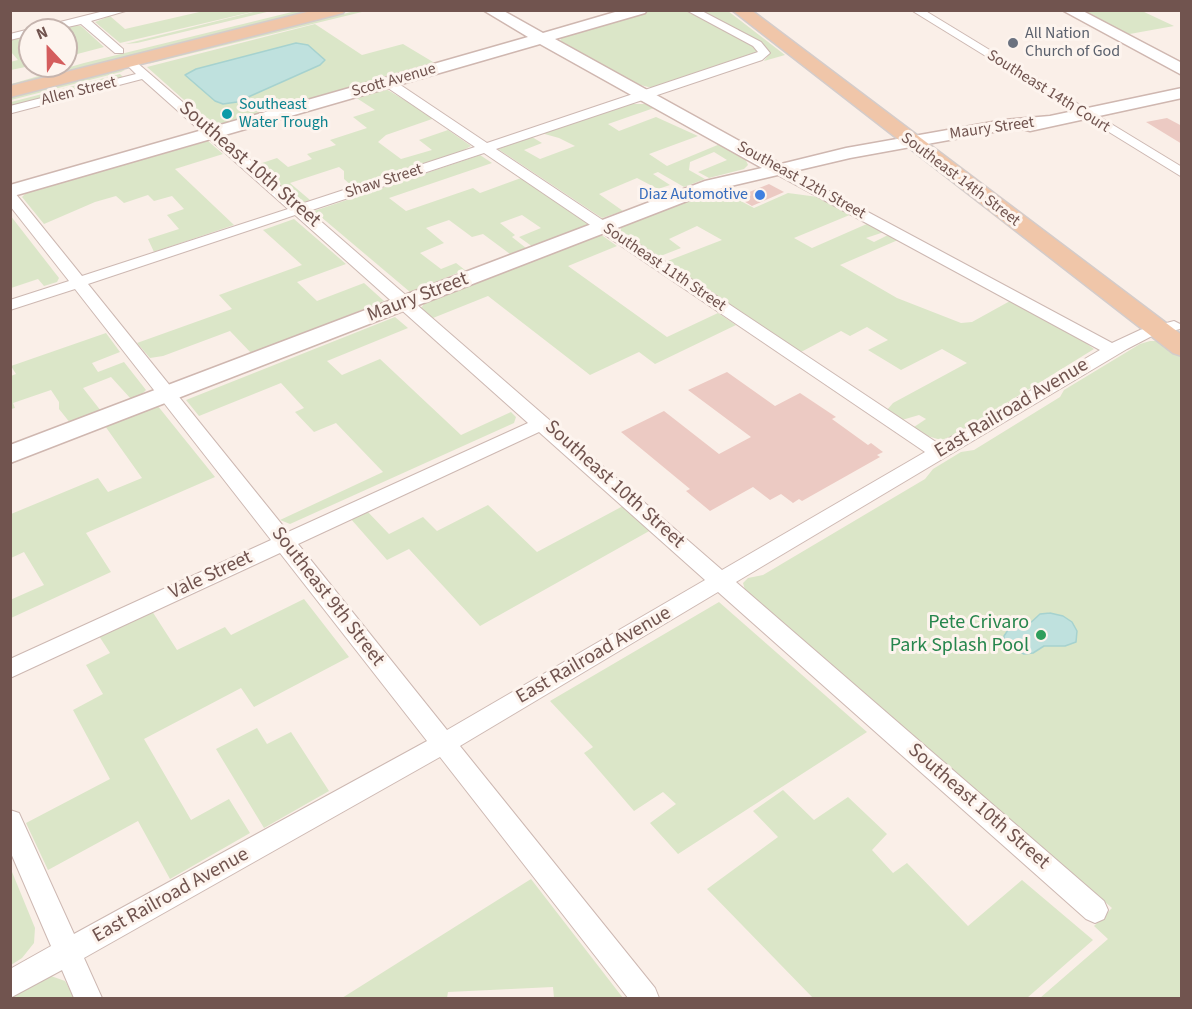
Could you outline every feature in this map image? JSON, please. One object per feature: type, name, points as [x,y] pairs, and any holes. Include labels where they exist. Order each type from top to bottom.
[{"type":"main road","points":[[11,101],[132,63],[284,10]]},
{"type":"main road","points":[[78,64],[132,63],[337,10]]},
{"type":"main road","name":"Southeast 14th Street","points":[[740,10],[924,143],[1171,329],[1182,348]]},
{"type":"main road","name":"Southeast 14th Street","points":[[755,10],[924,143]]},
{"type":"street","points":[[78,21],[124,10]]},
{"type":"street","name":"Southeast 12th Street","points":[[490,10],[779,170],[1113,350]]},
{"type":"street","name":"Scott Avenue","points":[[10,194],[640,10]]},
{"type":"street","name":"Shaw Street","points":[[10,304],[645,96],[758,58],[764,53],[757,44],[691,10]]},
{"type":"street","name":"Southeast 14th Court","points":[[916,10],[1182,173]]},
{"type":"street","points":[[1069,10],[1182,70]]},
{"type":"street","name":"Southeast 10th Street","points":[[83,20],[1095,910]]},
{"type":"street","name":"Southeast 11th Street","points":[[389,83],[939,453]]},
{"type":"street","name":"Maury Street","points":[[10,455],[712,184],[831,158],[1010,131],[1182,93]]},
{"type":"street","name":"Southeast 9th Street","points":[[10,194],[645,999]]},
{"type":"street","name":"East Railroad Avenue","points":[[10,984],[443,744],[1134,338],[1171,329]]},
{"type":"street","name":"Vale Street","points":[[10,669],[543,423]]},
{"type":"street","points":[[10,821],[88,999]]},
{"type":"green space","points":[[208,10],[256,11],[120,43],[95,22],[110,16],[125,29]]},
{"type":"green space","points":[[261,10],[271,11],[125,44]]},
{"type":"green space","points":[[296,11],[326,11],[78,73],[78,65]]},
{"type":"green space","points":[[355,11],[366,11],[148,64],[157,60]]},
{"type":"green space","points":[[651,11],[686,11],[753,44],[760,52],[656,87],[648,87],[637,84],[560,42],[561,38],[568,35]]},
{"type":"green space","points":[[696,11],[728,11],[785,55],[764,61],[770,53],[763,46]]},
{"type":"green space","points":[[1079,11],[1142,11],[1174,26],[1124,35]]},
{"type":"green space","points":[[315,24],[362,55],[403,44],[438,65],[218,126],[211,124],[147,67]]},
{"type":"green space","points":[[78,26],[81,26],[104,47],[78,54]]},
{"type":"green space","points":[[18,37],[18,60],[11,52],[11,39]]},
{"type":"green space","points":[[18,60],[18,69],[11,70],[10,62]]},
{"type":"green space","points":[[125,70],[11,100],[11,97],[112,71]]},
{"type":"green space","points":[[120,74],[124,78],[11,107],[11,102]]},
{"type":"green space","points":[[32,78],[59,78],[11,90],[11,84]]},
{"type":"green space","points":[[386,89],[435,118],[386,135],[378,142],[401,159],[432,150],[419,140],[448,130],[471,146],[462,151],[352,186],[344,179],[344,171],[339,167],[290,183],[310,200],[302,203],[256,165],[277,158],[288,167],[312,159],[307,154],[336,145],[330,140],[367,128],[353,117],[375,110],[355,97]]},
{"type":"green space","points":[[631,104],[645,104],[654,108],[608,124],[619,131],[656,117],[698,136],[649,154],[667,166],[720,144],[745,158],[748,165],[744,169],[709,178],[698,172],[727,160],[714,152],[690,162],[689,170],[705,179],[684,187],[658,172],[653,174],[670,185],[658,189],[637,178],[599,194],[623,211],[602,218],[498,149],[532,137],[542,143],[524,150],[540,159],[575,146],[541,133]]},
{"type":"green space","points":[[208,141],[223,154],[175,169],[234,225],[154,252],[148,239],[179,229],[167,215],[184,209],[172,196],[154,201],[148,195],[124,203],[116,196],[95,202],[44,224],[22,197],[26,193]]},
{"type":"green space","points":[[480,155],[492,163],[389,198],[406,211],[473,188],[480,193],[521,178],[591,225],[533,247],[519,237],[541,228],[522,215],[500,223],[526,248],[510,254],[483,234],[472,237],[449,220],[426,228],[444,243],[420,253],[441,269],[456,263],[465,270],[410,292],[314,211]]},
{"type":"green space","points":[[788,193],[818,197],[852,214],[794,238],[812,248],[869,223],[884,232],[866,238],[874,242],[888,235],[898,240],[840,265],[897,298],[961,323],[972,322],[1010,301],[1082,340],[1094,349],[953,436],[941,440],[924,435],[914,427],[926,419],[919,415],[902,420],[887,410],[893,403],[967,363],[942,349],[901,370],[868,350],[888,340],[867,327],[850,336],[841,331],[801,352],[665,262],[722,240],[697,226],[669,239],[681,248],[658,257],[621,232],[621,226],[706,194],[725,202],[735,198],[754,208]]},
{"type":"green space","points":[[10,215],[59,278],[57,282],[44,286],[38,279],[11,288]]},
{"type":"green space","points":[[294,219],[346,264],[297,282],[317,301],[364,283],[384,301],[252,354],[230,331],[163,356],[150,358],[137,343],[232,309],[219,295],[302,265],[263,230]]},
{"type":"green space","points":[[600,234],[617,246],[568,266],[667,337],[718,313],[736,325],[655,364],[639,352],[590,375],[488,296],[433,318],[421,308],[424,304]]},
{"type":"green space","points":[[395,317],[408,328],[327,361],[342,375],[380,359],[461,435],[511,412],[516,417],[514,423],[290,524],[280,520],[383,472],[336,423],[314,432],[295,412],[304,408],[281,383],[199,416],[186,400]]},
{"type":"green space","points":[[106,333],[120,352],[92,363],[98,372],[124,362],[146,390],[140,396],[131,399],[111,377],[83,388],[101,411],[71,424],[59,409],[59,402],[51,390],[13,403],[15,408],[11,409],[11,376],[16,374],[11,366]]},
{"type":"green space","points":[[1159,341],[1181,355],[1181,998],[1040,998],[1108,939],[1094,926],[1112,908],[745,590],[743,583],[748,578],[763,575],[925,479],[933,469],[961,452],[974,450],[1060,397],[1064,390],[1140,344]]},
{"type":"green space","points":[[157,405],[215,477],[86,533],[111,572],[11,618],[10,600],[44,585],[24,552],[11,558],[11,514],[98,478],[108,492],[142,478],[105,426]]},
{"type":"green space","points":[[488,505],[537,552],[623,506],[651,530],[480,626],[409,549],[387,560],[350,518],[366,510],[389,534],[423,517],[437,531]]},
{"type":"green space","points":[[304,599],[349,657],[254,707],[241,688],[144,739],[191,820],[229,799],[250,833],[170,879],[138,821],[48,870],[26,823],[110,779],[73,710],[103,694],[86,665],[110,653],[99,636],[152,611],[177,650],[225,627],[231,635]]},
{"type":"green space","points":[[719,602],[867,732],[678,854],[650,823],[676,804],[663,792],[634,811],[584,753],[593,747],[550,701]]},
{"type":"green space","points":[[257,728],[267,744],[291,732],[329,791],[264,828],[216,749]]},
{"type":"green space","points":[[783,790],[814,820],[848,797],[887,834],[872,850],[893,873],[907,863],[968,926],[1022,880],[1093,940],[1027,998],[813,998],[707,889],[778,837],[753,811]]},
{"type":"green space","points":[[10,867],[35,928],[34,943],[22,958],[11,965]]},
{"type":"green space","points":[[531,879],[623,998],[554,998],[553,987],[448,992],[447,998],[342,998]]},
{"type":"green space","points":[[51,976],[65,981],[75,998],[11,998]]},
{"type":"water","points":[[296,43],[308,45],[325,60],[320,65],[237,102],[223,104],[215,101],[185,75],[196,69]]},
{"type":"water","name":"Pete Crivaro Park Splash Pool","points":[[1050,613],[1063,616],[1072,622],[1077,631],[1076,642],[1065,646],[1044,646],[1033,653],[1024,654],[1005,644],[1004,636],[1008,630],[1026,627],[1040,614]]},
{"type":"building","points":[[1167,118],[1182,126],[1182,144],[1146,122]]},
{"type":"building","name":"Diaz Automotive","points":[[769,184],[784,192],[752,206],[737,197]]},
{"type":"building","points":[[727,372],[775,406],[800,393],[836,417],[832,419],[868,445],[871,443],[883,452],[877,455],[880,457],[802,501],[799,499],[793,503],[781,494],[770,500],[753,487],[710,511],[686,491],[690,489],[621,432],[664,411],[719,454],[751,437],[688,390]]},
{"type":"place","name":"All Nation Church of God","points":[[1013,43]]},
{"type":"place","name":"Southeast Water Trough","points":[[227,114]]},
{"type":"place","name":"Diaz Automotive","points":[[760,195]]},
{"type":"place","name":"Pete Crivaro Park Splash Pool","points":[[1041,635]]}]
